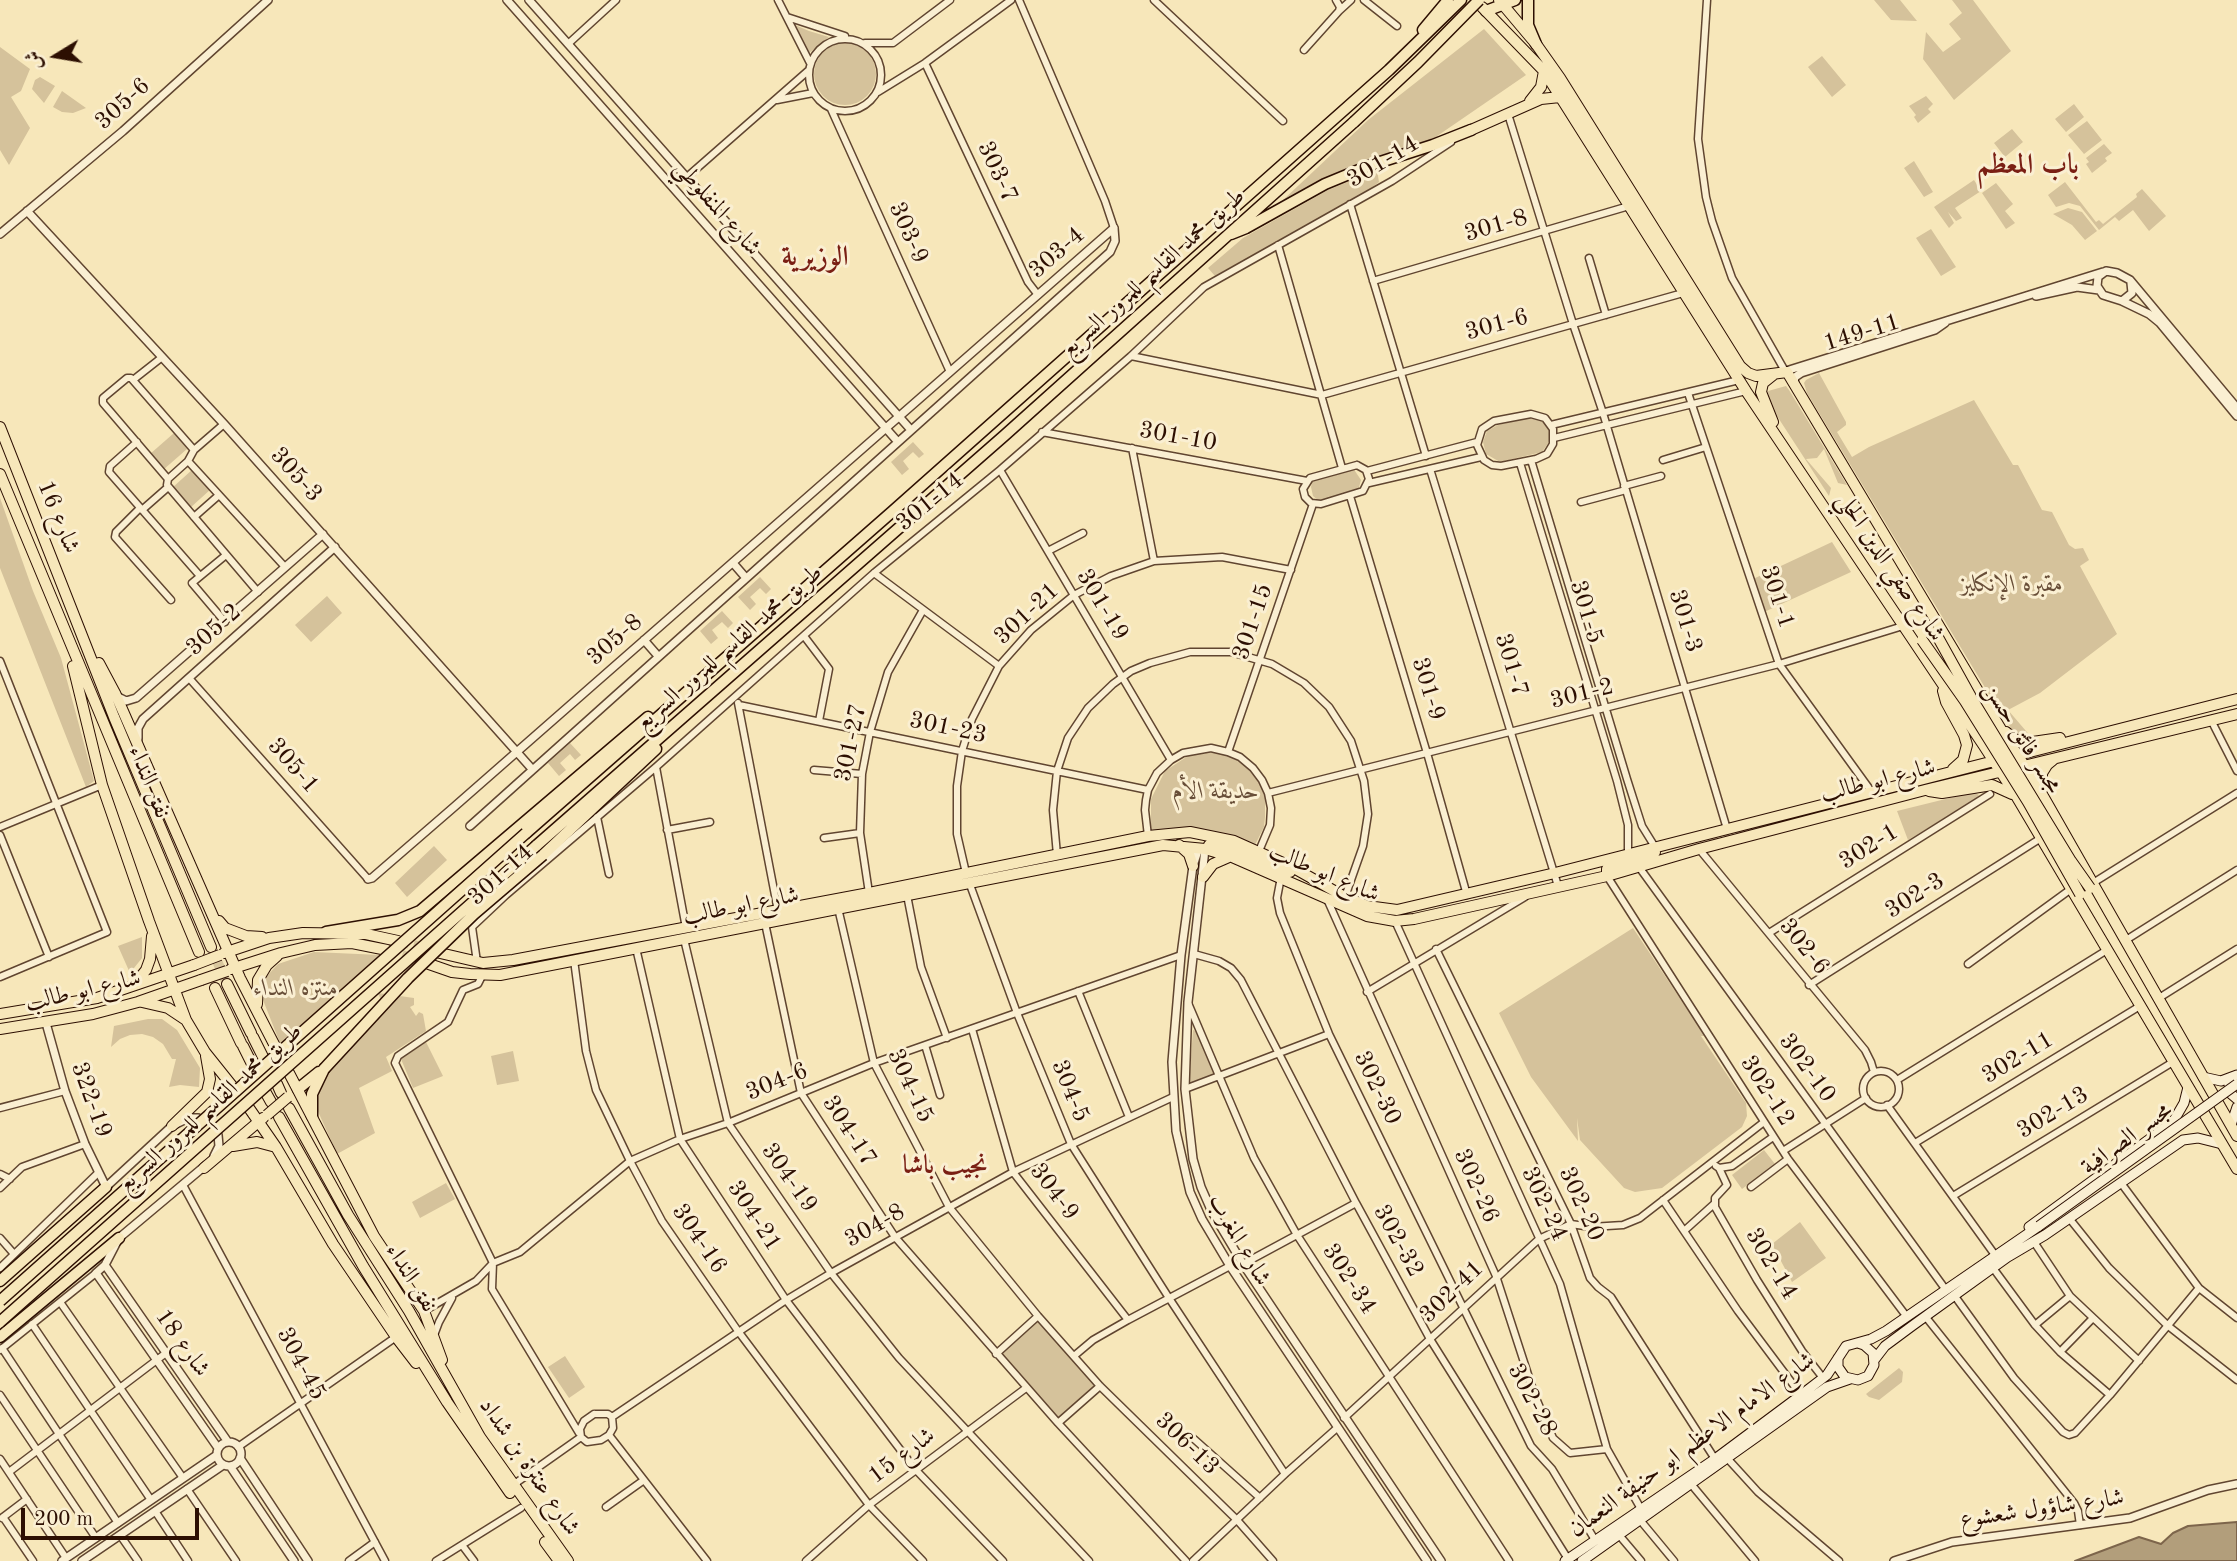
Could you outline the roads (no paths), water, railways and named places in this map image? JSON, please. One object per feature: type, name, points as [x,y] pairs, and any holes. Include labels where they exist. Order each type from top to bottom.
[{"type":"highway","points":[[1389,70],[1448,0]]},
{"type":"highway","name":"طريق محمد القاسم للمرور السريع","points":[[0,1301],[671,704],[904,502],[1389,70],[1461,0]]},
{"type":"highway","points":[[1528,0],[1528,24],[1536,44]]},
{"type":"highway","points":[[1482,6],[1506,2]]},
{"type":"highway","name":"طريق محمد القاسم للمرور السريع","points":[[0,1322],[539,851],[678,722],[1005,435],[1482,6]]},
{"type":"highway","points":[[1226,236],[1246,228],[1325,184],[1471,130]]},
{"type":"highway","points":[[326,932],[398,920],[420,911],[499,846],[631,729],[671,704]]},
{"type":"highway","points":[[312,1116],[312,1094],[324,1069],[408,978],[539,851]]},
{"type":"highway","points":[[286,1091],[324,1069]]},
{"type":"highway","points":[[0,1281],[106,1186]]},
{"type":"highway","points":[[1,1345],[119,1238]]},
{"type":"main road","points":[[1506,2],[1536,44],[1736,360],[1753,375],[1783,372]]},
{"type":"main road","name":"شارع صفي الدين الحلي","points":[[1482,6],[1544,71],[1746,391],[1984,746],[2076,892]]},
{"type":"main road","points":[[1527,104],[1541,87],[1544,71],[1536,44]]},
{"type":"main road","points":[[1471,130],[1527,104],[1548,97],[1560,97]]},
{"type":"main road","points":[[1777,436],[1761,392],[1763,383],[1783,372]]},
{"type":"main road","name":"شارع صفي الدين الحلي","points":[[1783,372],[1795,384],[2035,782],[2092,886]]},
{"type":"main road","name":"شارع 16","points":[[0,427],[78,622]]},
{"type":"main road","name":"شارع 16","points":[[0,474],[63,628]]},
{"type":"main road","name":"مجسر فائق حسن","points":[[1907,571],[1935,632],[1971,697],[2071,861],[2092,886],[2126,940]]},
{"type":"main road","name":"مجسر فائق حسن","points":[[1880,590],[1922,640],[1965,701],[2028,802],[2107,950]]},
{"type":"main road","points":[[78,622],[115,693],[211,912],[224,953],[276,1048]]},
{"type":"main road","name":"نفق النداء","points":[[78,622],[114,717],[211,947]]},
{"type":"main road","points":[[63,628],[102,785],[149,921],[186,1020],[205,1052],[233,1087]]},
{"type":"main road","name":"نفق النداء","points":[[63,628],[199,952]]},
{"type":"main road","points":[[1942,683],[1946,702],[1965,735],[1967,745],[1963,760],[1948,772]]},
{"type":"main road","name":"شارع ابو طالب","points":[[422,962],[452,972],[500,975],[907,895],[1056,855],[1148,836],[1190,832],[1234,841],[1259,851],[1345,897],[1367,906],[1397,910],[1671,844],[2237,699]]},
{"type":"main road","name":"شارع ابو طالب","points":[[433,951],[477,962],[513,960],[869,893],[1149,846],[1178,845],[1203,847],[1281,877],[1367,916],[1395,921],[1607,876],[1925,790],[2237,714]]},
{"type":"main road","points":[[1998,724],[2021,743],[2065,737],[2081,738]]},
{"type":"main road","points":[[1984,746],[1992,750],[1998,749],[2005,736]]},
{"type":"main road","points":[[2047,803],[2041,784],[2042,774],[2047,765],[2056,759]]},
{"type":"main road","points":[[2017,797],[2016,785],[2021,780],[2030,779],[2035,782]]},
{"type":"main road","points":[[1925,790],[1942,793],[1993,785],[2017,797]]},
{"type":"main road","points":[[1190,832],[1199,836],[1203,847],[1227,848],[1290,872],[1308,876]]},
{"type":"main road","points":[[1695,837],[1699,849]]},
{"type":"main road","points":[[1607,876],[1607,869],[1612,865],[1648,855],[1671,844]]},
{"type":"main road","points":[[1178,845],[1189,854],[1193,866]]},
{"type":"main road","points":[[1203,877],[1213,864],[1231,857]]},
{"type":"main road","points":[[211,912],[225,928],[246,936],[269,938],[326,932],[366,934],[398,941]]},
{"type":"main road","points":[[130,988],[139,980],[150,959],[152,934],[149,921]]},
{"type":"main road","points":[[224,953],[269,938]]},
{"type":"main road","points":[[2126,940],[2237,1136]]},
{"type":"main road","points":[[232,969],[315,945],[352,943],[387,950]]},
{"type":"main road","points":[[2107,950],[2237,1169]]},
{"type":"main road","name":"شارع ابو طالب","points":[[0,1014],[97,998],[224,953]]},
{"type":"main road","points":[[264,1025],[258,1011],[258,981],[267,965],[281,953]]},
{"type":"main road","name":"شارع ابو طالب","points":[[0,1029],[93,1014],[138,1002],[232,969]]},
{"type":"main road","points":[[227,984],[264,1059]]},
{"type":"main road","points":[[215,988],[254,1068]]},
{"type":"main road","points":[[138,1002],[168,1008],[186,1020]]},
{"type":"main road","points":[[172,1126],[206,1092],[209,1072],[205,1052]]},
{"type":"main road","points":[[204,1168],[263,1118],[286,1091],[289,1073]]},
{"type":"main road","points":[[2203,1077],[2217,1081],[2235,1079]]},
{"type":"main road","points":[[2235,1079],[2229,1090],[2237,1098]]},
{"type":"main road","name":"مجسر الصرافية","points":[[2041,1228],[2235,1079]]},
{"type":"main road","points":[[2177,1119],[2188,1087]]},
{"type":"main road","name":"مجسر الصرافية","points":[[2041,1228],[2237,1090]]},
{"type":"main road","points":[[286,1091],[312,1116],[374,1236],[424,1311],[452,1399]]},
{"type":"main road","points":[[2231,1125],[2237,1107]]},
{"type":"main road","points":[[249,1108],[263,1118],[276,1147],[334,1244],[396,1337],[452,1399]]},
{"type":"main road","name":"نفق النداء","points":[[289,1108],[348,1215],[409,1311],[452,1399]]},
{"type":"main road","name":"نفق النداء","points":[[279,1117],[344,1234],[452,1399]]},
{"type":"main road","points":[[2041,1228],[2001,1254],[1950,1292],[1925,1316],[1885,1346],[1875,1359],[1868,1376],[1857,1380],[1850,1379],[1838,1367],[1838,1356],[1846,1346],[1886,1331],[1907,1317],[1950,1292],[1993,1268],[2001,1254],[2036,1221],[2177,1119],[2182,1118],[2190,1123],[2192,1131],[2188,1139]]},
{"type":"main road","points":[[2001,1254],[2034,1242],[2179,1143],[2188,1139],[2202,1139],[2222,1144]]},
{"type":"main road","points":[[227,1149],[249,1142],[276,1147]]},
{"type":"main road","points":[[1858,1343],[1869,1348],[1875,1359]]},
{"type":"main road","name":"شارع الامام الاعظم ابو حنيفة النعمان","points":[[1566,1560],[1715,1459],[1801,1395],[1830,1371],[1838,1356]]},
{"type":"main road","name":"شارع الامام الاعظم ابو حنيفة النعمان","points":[[1582,1561],[1596,1557],[1619,1535],[1828,1387],[1850,1379]]},
{"type":"main road","name":"شارع عنترة بن شداد","points":[[452,1399],[568,1561]]},
{"type":"main road","name":"شارع عنترة بن شداد","points":[[452,1399],[521,1508],[559,1561]]},
{"type":"street","name":"305-6","points":[[0,234],[122,131],[268,0]]},
{"type":"street","name":"شارع المنفلوطي","points":[[507,0],[898,442]]},
{"type":"street","name":"شارع المنفلوطي","points":[[529,0],[911,430]]},
{"type":"street","points":[[556,55],[616,0]]},
{"type":"street","points":[[778,0],[809,67],[809,82],[813,93],[831,109],[841,111],[862,107],[877,93],[925,64],[1011,0]]},
{"type":"street","points":[[863,43],[893,43],[950,0]]},
{"type":"street","points":[[1019,0],[1114,228]]},
{"type":"street","points":[[1154,0],[1283,121]]},
{"type":"street","points":[[1336,0],[1339,11]]},
{"type":"street","points":[[1304,50],[1351,0]]},
{"type":"street","points":[[1364,0],[1397,26]]},
{"type":"street","points":[[1707,1],[1698,139],[1706,197],[1732,278],[1783,372]]},
{"type":"street","points":[[787,18],[852,38],[872,50],[881,71],[877,93]]},
{"type":"street","points":[[687,177],[775,101],[809,67],[822,46],[831,40],[852,38]]},
{"type":"street","name":"303-7","points":[[925,64],[1028,282],[1038,295]]},
{"type":"street","points":[[775,101],[813,93]]},
{"type":"street","name":"303-9","points":[[831,109],[950,372]]},
{"type":"street","name":"301-3","points":[[1508,114],[1607,425],[1727,829]]},
{"type":"street","name":"301-14","points":[[477,962],[472,928],[506,895],[736,701],[874,573],[1000,470],[1131,356],[1204,287],[1392,181],[1471,130]]},
{"type":"street","points":[[1350,204],[1426,456]]},
{"type":"street","name":"301-8","points":[[1373,281],[1629,206]]},
{"type":"street","points":[[702,221],[716,210]]},
{"type":"street","name":"305-3","points":[[27,211],[224,424],[532,769]]},
{"type":"street","name":"303-4","points":[[886,428],[1114,228]]},
{"type":"street","name":"303-4","points":[[898,442],[1110,252],[1115,242],[1114,228]]},
{"type":"street","points":[[1278,245],[1342,468]]},
{"type":"street","points":[[1589,258],[1606,315]]},
{"type":"street","points":[[2232,405],[2160,323],[2149,314],[2110,298],[2099,290],[2098,277],[2103,272],[2117,273],[2132,283],[2232,405],[2237,416]]},
{"type":"street","name":"149-11","points":[[2032,296],[2049,288],[2103,272]]},
{"type":"street","points":[[2122,301],[2132,293],[2132,283]]},
{"type":"street","name":"149-11","points":[[1783,372],[1933,324],[1946,323],[2032,296],[2084,287],[2099,290]]},
{"type":"street","name":"301-6","points":[[1322,395],[1683,293]]},
{"type":"street","points":[[1038,295],[1048,307]]},
{"type":"street","points":[[781,310],[793,299]]},
{"type":"street","name":"149-11","points":[[1795,384],[1795,377],[1801,373],[1935,330],[1946,323]]},
{"type":"street","points":[[829,364],[841,353]]},
{"type":"street","points":[[970,355],[980,368]]},
{"type":"street","points":[[1131,356],[1322,395]]},
{"type":"street","points":[[133,380],[162,358]]},
{"type":"street","points":[[194,450],[133,380],[127,378],[103,401],[226,555],[264,610]]},
{"type":"street","points":[[1551,425],[1739,380]]},
{"type":"street","points":[[1554,438],[1746,391]]},
{"type":"street","name":"301-1","points":[[1688,393],[1779,664],[1871,791]]},
{"type":"street","points":[[1531,414],[1541,415],[1551,425],[1554,438],[1547,454],[1520,463],[1495,466],[1481,457],[1477,442],[1482,429],[1494,421],[1531,414]]},
{"type":"street","points":[[171,600],[116,537],[116,532],[188,461],[194,450],[224,424]]},
{"type":"street","name":"305-8","points":[[368,879],[886,428]]},
{"type":"street","name":"301-10","points":[[1042,432],[1307,481]]},
{"type":"street","points":[[136,442],[108,470],[200,576]]},
{"type":"street","name":"305-8","points":[[470,826],[898,442]]},
{"type":"street","points":[[1477,442],[1367,471],[1357,465],[1314,476],[1307,481],[1304,493],[1313,504],[1350,496],[1363,491],[1369,484],[1481,457]]},
{"type":"street","points":[[1664,460],[1706,447]]},
{"type":"street","points":[[1132,449],[1154,561]]},
{"type":"street","name":"301-5","points":[[1531,460],[1642,826],[1655,847]]},
{"type":"street","points":[[188,461],[285,567]]},
{"type":"street","name":"301-5","points":[[1520,463],[1617,782],[1628,825],[1628,854]]},
{"type":"street","name":"301-7","points":[[1430,469],[1558,886]]},
{"type":"street","name":"301-19","points":[[1000,470],[1171,760]]},
{"type":"street","points":[[1367,471],[1369,484]]},
{"type":"street","points":[[1581,502],[1661,476]]},
{"type":"street","points":[[194,517],[219,495]]},
{"type":"street","name":"301-9","points":[[1350,496],[1427,753],[1466,895]]},
{"type":"street","name":"301-15","points":[[1227,752],[1313,504]]},
{"type":"street","points":[[1541,528],[1550,525]]},
{"type":"street","points":[[1048,551],[1083,533]]},
{"type":"street","name":"305-2","points":[[115,693],[124,701],[133,700],[178,664],[323,534]]},
{"type":"street","name":"305-2","points":[[140,750],[140,722],[335,547]]},
{"type":"street","points":[[225,622],[192,583],[226,555]]},
{"type":"street","name":"301-21","points":[[967,878],[957,834],[957,786],[962,751],[972,719],[999,666],[1031,631],[1074,595],[1111,576],[1154,561],[1222,557],[1291,570]]},
{"type":"street","points":[[733,563],[746,578]]},
{"type":"street","points":[[874,573],[999,666]]},
{"type":"street","points":[[1559,589],[1568,586]]},
{"type":"street","name":"301-27","points":[[869,893],[860,833],[862,774],[870,732],[888,672],[923,610]]},
{"type":"street","name":"301-2","points":[[1268,793],[1779,664],[1903,626]]},
{"type":"street","points":[[804,636],[829,668],[819,721]]},
{"type":"street","points":[[644,640],[659,656]]},
{"type":"street","points":[[1577,648],[1586,646]]},
{"type":"street","points":[[1056,855],[1053,810],[1057,771],[1063,748],[1080,718],[1095,699],[1122,677],[1160,659],[1190,652],[1220,651],[1261,659],[1294,676],[1322,699],[1347,732],[1362,770],[1367,803],[1366,835],[1345,897]]},
{"type":"street","points":[[0,661],[107,932],[0,977]]},
{"type":"street","points":[[178,664],[189,677]]},
{"type":"street","name":"305-1","points":[[189,677],[368,879]]},
{"type":"street","points":[[736,701],[778,911]]},
{"type":"street","name":"301-23","points":[[736,701],[1149,790]]},
{"type":"street","points":[[2211,720],[2237,771]]},
{"type":"street","points":[[1148,836],[1144,810],[1157,773],[1171,760],[1196,749],[1211,748],[1240,757],[1253,768],[1268,793],[1270,825],[1259,851]]},
{"type":"street","points":[[656,767],[686,928]]},
{"type":"street","points":[[814,770],[862,774]]},
{"type":"street","points":[[1617,782],[1627,779]]},
{"type":"street","points":[[0,827],[102,785]]},
{"type":"street","points":[[2092,886],[2237,793]]},
{"type":"street","name":"302-1","points":[[1769,933],[1990,794]]},
{"type":"street","points":[[597,817],[609,874]]},
{"type":"street","points":[[667,830],[710,822]]},
{"type":"street","points":[[824,838],[860,833]]},
{"type":"street","points":[[0,835],[48,957]]},
{"type":"street","name":"302-3","points":[[1809,985],[2041,838]]},
{"type":"street","name":"شارع المغرب","points":[[1203,847],[1193,866],[1173,1042],[1172,1097],[1179,1152],[1190,1192],[1202,1219],[1230,1266],[1427,1561]]},
{"type":"street","name":"شارع المغرب","points":[[1203,847],[1203,877],[1188,1002],[1185,1089],[1193,1159],[1201,1187],[1212,1212],[1243,1264],[1441,1561]]},
{"type":"street","name":"302-6","points":[[1699,849],[1865,1050],[1874,1072]]},
{"type":"street","name":"302-10","points":[[1639,867],[1824,1125],[2014,1378],[2063,1432],[2069,1435],[2075,1433],[2110,1395]]},
{"type":"street","points":[[2126,940],[2237,870]]},
{"type":"street","name":"302-12","points":[[1607,876],[1773,1137],[1907,1317]]},
{"type":"street","name":"302-30","points":[[1281,877],[1278,898],[1280,913],[1329,1034],[1465,1308]]},
{"type":"street","name":"304-5","points":[[967,878],[1017,1013],[1071,1144],[1168,1298],[1285,1474]]},
{"type":"street","points":[[1367,992],[1535,891]]},
{"type":"street","points":[[1968,964],[2076,892]]},
{"type":"street","points":[[907,895],[921,967],[947,1038]]},
{"type":"street","name":"302-26","points":[[1327,899],[1496,1276],[1535,1396],[1553,1438],[1570,1453],[1607,1449]]},
{"type":"street","name":"304-15","points":[[838,908],[874,1063],[949,1207],[1074,1356]]},
{"type":"street","name":"302-24","points":[[1395,921],[1560,1284],[1607,1449],[1641,1509]]},
{"type":"street","name":"304-17","points":[[765,923],[801,1093],[895,1237],[1026,1388],[1186,1561]]},
{"type":"street","name":"304-19","points":[[684,939],[728,1123],[831,1273],[900,1358],[1089,1561]]},
{"type":"street","name":"304-21","points":[[636,948],[680,1139],[786,1300],[915,1469],[1003,1561]]},
{"type":"street","name":"302-20","points":[[1436,950],[1572,1224],[1590,1278],[1611,1297],[1715,1459]]},
{"type":"street","points":[[1897,1080],[2107,950]]},
{"type":"street","points":[[2159,998],[2237,950]]},
{"type":"street","name":"302-32","points":[[1194,954],[1219,961],[1231,968],[1241,980],[1356,1203],[1430,1339],[1566,1560]]},
{"type":"street","name":"304-6","points":[[424,1311],[476,1281],[493,1263],[520,1252],[630,1161],[874,1063],[1181,956]]},
{"type":"street","name":"304-16","points":[[574,960],[586,1051],[596,1090],[662,1221],[738,1331],[869,1504],[923,1561]]},
{"type":"street","points":[[482,974],[478,984],[463,990],[448,1022],[398,1056],[395,1063],[493,1263],[492,1289],[580,1435],[587,1442],[594,1442],[609,1435],[614,1425],[612,1417]]},
{"type":"street","points":[[1078,991],[1129,1116]]},
{"type":"street","name":"302-34","points":[[1188,1002],[1254,1158],[1297,1235],[1509,1561]]},
{"type":"street","name":"302-11","points":[[1915,1143],[2140,1006]]},
{"type":"street","name":"322-19","points":[[46,1023],[65,1091],[85,1144],[106,1186]]},
{"type":"street","name":"304-9","points":[[972,1029],[1013,1172],[1128,1320]]},
{"type":"street","points":[[1185,1089],[1329,1034]]},
{"type":"street","points":[[1173,1042],[1186,1043]]},
{"type":"street","points":[[925,1045],[940,1095]]},
{"type":"street","name":"302-13","points":[[1953,1196],[2173,1062]]},
{"type":"street","points":[[1884,1071],[1897,1080],[1897,1098],[1887,1105],[1876,1105],[1866,1098],[1864,1086],[1874,1072],[1884,1071]]},
{"type":"street","points":[[0,1108],[65,1091]]},
{"type":"street","name":"304-8","points":[[513,1485],[580,1435],[584,1421],[590,1416],[603,1413],[612,1417],[738,1331],[831,1273],[1013,1172],[1172,1097]]},
{"type":"street","points":[[1783,1151],[1866,1098]]},
{"type":"street","points":[[1887,1105],[1953,1196],[2001,1254]]},
{"type":"street","points":[[106,1186],[172,1126],[188,1118],[198,1118]]},
{"type":"street","name":"302-41","points":[[1344,1418],[1539,1239],[1572,1224],[1591,1227],[1623,1225],[1640,1218],[1764,1122]]},
{"type":"street","points":[[118,1523],[1,1345],[32,1324],[105,1265],[119,1238],[204,1168],[216,1153],[218,1135]]},
{"type":"street","points":[[1710,1164],[1719,1168],[1732,1166],[1773,1137]]},
{"type":"street","points":[[0,1188],[22,1167],[85,1144]]},
{"type":"street","points":[[1751,1187],[1788,1159]]},
{"type":"street","points":[[1684,1231],[1714,1204],[1715,1198],[1727,1185],[1719,1168]]},
{"type":"street","points":[[0,1268],[98,1173]]},
{"type":"street","points":[[0,1174],[10,1179]]},
{"type":"street","points":[[2121,1184],[2199,1288],[2237,1318]]},
{"type":"street","name":"304-45","points":[[183,1185],[385,1561]]},
{"type":"street","points":[[1663,1200],[1738,1311],[1801,1395]]},
{"type":"street","points":[[1243,1264],[1356,1203]]},
{"type":"street","name":"302-14","points":[[1714,1204],[1757,1280],[1802,1351],[1823,1378]]},
{"type":"street","points":[[2069,1218],[2109,1268],[2167,1325],[2237,1380]]},
{"type":"street","points":[[0,1238],[15,1254]]},
{"type":"street","points":[[2034,1242],[2070,1296],[2139,1361]]},
{"type":"street","name":"شارع 18","points":[[105,1265],[228,1442]]},
{"type":"street","points":[[1074,1356],[1093,1340],[1230,1266]]},
{"type":"street","points":[[1993,1268],[2035,1325],[2060,1352],[2110,1395],[2199,1288]]},
{"type":"street","name":"شارع 18","points":[[96,1273],[217,1452]]},
{"type":"street","points":[[433,1338],[443,1312],[456,1294]]},
{"type":"street","points":[[2035,1325],[2070,1296]]},
{"type":"street","points":[[60,1302],[183,1478]]},
{"type":"street","name":"302-28","points":[[1465,1308],[1531,1446],[1552,1469],[1595,1541]]},
{"type":"street","points":[[996,1354],[1038,1316]]},
{"type":"street","points":[[1925,1316],[2074,1503],[2080,1525]]},
{"type":"street","points":[[2060,1352],[2092,1319]]},
{"type":"street","points":[[32,1324],[151,1500]]},
{"type":"street","points":[[238,1447],[396,1337]]},
{"type":"street","points":[[9,1472],[166,1353]]},
{"type":"street","name":"306-13","points":[[1074,1356],[1237,1520],[1273,1561]]},
{"type":"street","points":[[1058,1423],[1100,1385]]},
{"type":"street","name":"شارع 15","points":[[806,1561],[869,1504],[1026,1388]]},
{"type":"street","points":[[0,1395],[96,1538]]},
{"type":"street","points":[[1193,1561],[1338,1428]]},
{"type":"street","points":[[609,1435],[707,1561]]},
{"type":"street","points":[[1194,1439],[1260,1498]]},
{"type":"street","points":[[0,1459],[64,1560],[183,1478],[228,1442],[238,1447]]},
{"type":"street","points":[[238,1447],[240,1458],[308,1561]]},
{"type":"street","points":[[217,1452],[294,1561]]},
{"type":"street","points":[[85,1560],[187,1489],[226,1466],[236,1464],[240,1458]]},
{"type":"street","points":[[1727,1458],[1758,1492],[1839,1561]]},
{"type":"street","points":[[606,1507],[644,1480]]},
{"type":"street","points":[[1692,1484],[1755,1561]]},
{"type":"street","name":"شارع شاؤول شعشوع","points":[[1894,1561],[1952,1542],[2130,1518],[2207,1490],[2237,1484]]},
{"type":"street","points":[[187,1489],[236,1561]]},
{"type":"street","points":[[27,1499],[1,1518],[33,1561]]},
{"type":"street","points":[[436,1561],[521,1508]]},
{"type":"street","points":[[155,1511],[188,1561]]},
{"type":"street","points":[[1640,1520],[1674,1561]]},
{"type":"street","points":[[120,1535],[138,1561]]},
{"type":"street","points":[[1619,1535],[1641,1561]]},
{"type":"street","points":[[349,1561],[374,1542]]},
{"type":"street","points":[[462,1545],[474,1561]]},
{"type":"tunnel","points":[[399,941],[428,949]]},
{"type":"tunnel","points":[[211,947],[227,984]]},
{"type":"tunnel","points":[[388,950],[416,960]]},
{"type":"district","name":"باب المعظم","points":[[2028,166]]},
{"type":"district","name":"الوزيرية","points":[[815,258]]},
{"type":"district","name":"نجيب باشا","points":[[945,1166]]},
{"type":"park label","name":"مقبرة الإنكليز","points":[[2012,585]]},
{"type":"park label","name":"حديقة الأم","points":[[1216,792]]},
{"type":"park label","name":"منتزه النداء","points":[[296,989]]}]
